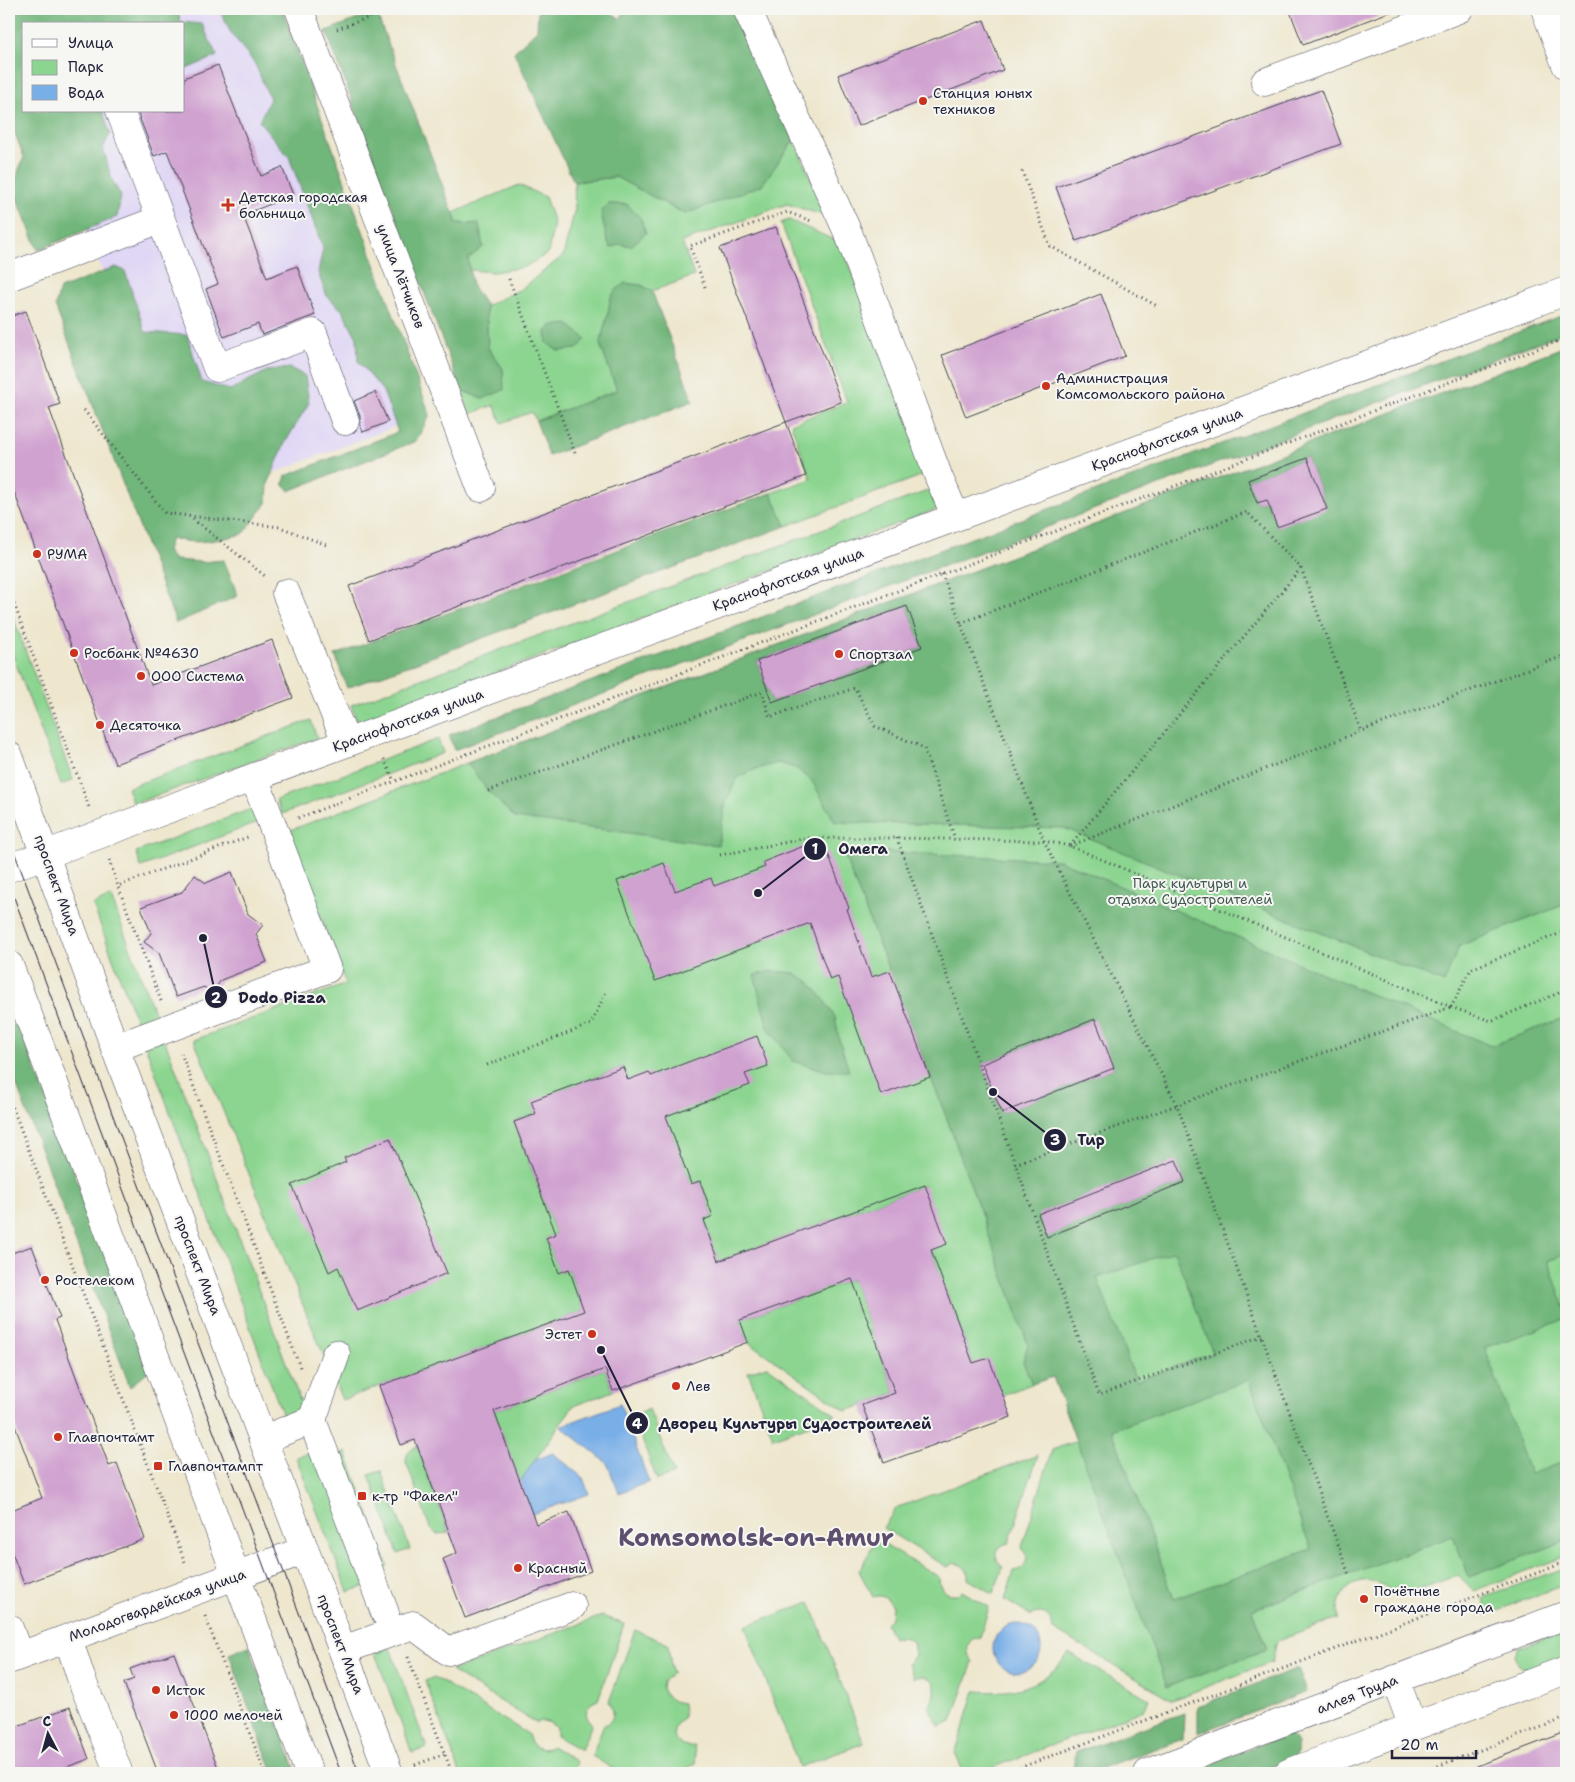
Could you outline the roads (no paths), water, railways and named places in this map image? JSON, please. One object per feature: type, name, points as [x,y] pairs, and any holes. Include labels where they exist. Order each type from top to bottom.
[{"type":"main road","name":"улица Лётчиков","points":[[299,9],[482,488]]},
{"type":"main road","points":[[747,9],[849,234],[939,478],[956,517]]},
{"type":"main road","points":[[1265,82],[1459,9]]},
{"type":"main road","points":[[1545,9],[1566,65]]},
{"type":"main road","points":[[120,112],[217,368],[313,333],[345,421]]},
{"type":"main road","points":[[9,277],[161,219]]},
{"type":"main road","name":"Краснофлотская улица","points":[[9,868],[1566,291]]},
{"type":"main road","points":[[286,593],[346,742]]},
{"type":"main road","name":"проспект Мира","points":[[9,756],[115,1048],[389,1773]]},
{"type":"main road","points":[[115,1048],[327,969],[254,777]]},
{"type":"main road","points":[[9,965],[309,1773]]},
{"type":"main road","points":[[336,1354],[312,1420],[385,1612]]},
{"type":"main road","points":[[264,1439],[312,1420]]},
{"type":"main road","name":"Молодогвардейская улица","points":[[14,1658],[305,1550]]},
{"type":"main road","points":[[344,1650],[413,1625],[448,1651],[572,1606]]},
{"type":"main road","name":"аллея Труда","points":[[1148,1773],[1566,1614]]},
{"type":"main road","points":[[9,1628],[14,1658]]},
{"type":"main road","points":[[68,1638],[118,1771]]},
{"type":"main road","points":[[1288,1773],[1566,1670]]},
{"type":"main road","points":[[1395,1680],[1413,1727]]},
{"type":"water","points":[[620,1404],[649,1482],[619,1493],[607,1463],[561,1426]]},
{"type":"water","points":[[553,1453],[583,1478],[589,1494],[532,1514],[520,1482],[535,1460]]},
{"type":"water","points":[[1017,1624],[1026,1626],[1034,1631],[1039,1639],[1041,1648],[1039,1657],[1034,1665],[1026,1670],[1017,1672],[1008,1670],[1000,1665],[995,1657],[993,1648],[995,1639],[1000,1631],[1008,1626]]},
{"type":"tram line","points":[[9,838],[359,1773]]},
{"type":"tram line","points":[[9,884],[341,1773]]},
{"type":"place","name":"Станция юных техников","points":[[923,101]]},
{"type":"place","name":"Детская городская больница","points":[[228,205]]},
{"type":"place","name":"Администрация Комсомольского района","points":[[1046,386]]},
{"type":"place","name":"РУМА","points":[[37,554]]},
{"type":"place","name":"Росбанк №4630","points":[[74,653]]},
{"type":"place","name":"Спортзал","points":[[839,654]]},
{"type":"place","name":"ООО Система","points":[[141,676]]},
{"type":"place","name":"Десяточка","points":[[100,725]]},
{"type":"place","name":"Омега","points":[[758,893]]},
{"type":"place","name":"Dodo Pizza","points":[[203,938]]},
{"type":"place","name":"Тир","points":[[993,1092]]},
{"type":"place","name":"Ростелеком","points":[[45,1280]]},
{"type":"place","name":"Эстет","points":[[592,1334]]},
{"type":"place","name":"Дворец Культуры Судостроителей","points":[[601,1350]]},
{"type":"place","name":"Лев","points":[[676,1386]]},
{"type":"place","name":"Главпочтамт","points":[[58,1437]]},
{"type":"place","name":"Главпочтампт","points":[[158,1466]]},
{"type":"place","name":"к-тр \"Факел\"","points":[[362,1496]]},
{"type":"place","name":"Красный","points":[[518,1568]]},
{"type":"place","name":"Почётные граждане города","points":[[1364,1599]]},
{"type":"place","name":"Исток","points":[[156,1690]]},
{"type":"place","name":"1000 мелочей","points":[[174,1715]]},
{"type":"district","name":"Komsomolsk-on-Amur","points":[[756,1538]]},
{"type":"park label","name":"Парк культуры и отдыха Судостроителей","points":[[1190,892]]}]
